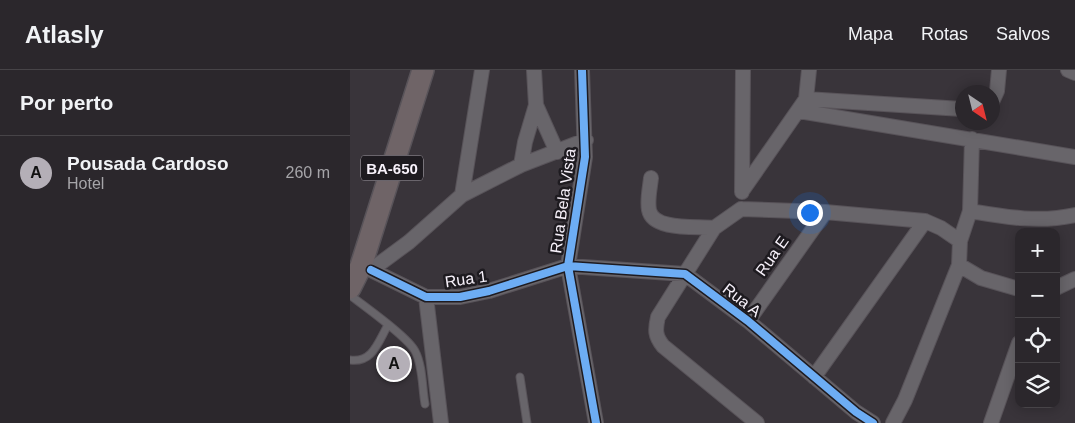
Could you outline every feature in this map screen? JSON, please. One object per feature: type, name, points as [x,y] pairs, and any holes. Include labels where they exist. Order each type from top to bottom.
[{"type":"main road","name":"BA-650","points":[[350,288],[366,268],[423,70]]},
{"type":"street","points":[[462,195],[482,70]]},
{"type":"street","points":[[521,165],[525,142],[536,105],[534,70]]},
{"type":"street","name":"Rua Bela Vista","points":[[582,70],[586,140],[585,157],[568,266],[596,423]]},
{"type":"street","points":[[741,209],[743,70]]},
{"type":"street","points":[[742,191],[802,105],[809,70]]},
{"type":"street","points":[[998,85],[999,70]]},
{"type":"street","points":[[1068,70],[1075,73]]},
{"type":"street","points":[[536,105],[557,152]]},
{"type":"street","points":[[802,105],[955,109]]},
{"type":"street","points":[[802,105],[972,139],[1075,157]]},
{"type":"street","points":[[893,423],[905,400],[959,265],[960,241],[970,211],[972,139]]},
{"type":"street","points":[[366,268],[409,242],[462,195],[521,165],[586,140]]},
{"type":"street","points":[[650,178],[649,210],[658,222],[668,226],[714,228]]},
{"type":"street","points":[[757,423],[663,346],[657,339],[655,332],[658,317],[714,228],[741,209],[825,212],[925,221],[941,228],[960,241]]},
{"type":"street","points":[[970,211],[1032,220],[1075,214]]},
{"type":"street","name":"Rua E","points":[[748,321],[825,212]]},
{"type":"street","points":[[814,377],[925,221]]},
{"type":"street","points":[[959,265],[981,278],[1015,288]]},
{"type":"street","points":[[568,266],[685,274]]},
{"type":"street","name":"Rua 1","points":[[366,268],[426,297],[460,297],[488,291],[568,266]]},
{"type":"street","name":"Rua A","points":[[685,274],[748,321],[856,412],[873,423]]},
{"type":"street","points":[[1060,286],[1075,279]]},
{"type":"street","points":[[426,297],[441,423]]},
{"type":"street","points":[[991,423],[1015,354]]},
{"type":"lane","points":[[350,295],[388,325],[415,350],[425,404]]},
{"type":"lane","points":[[350,360],[366,359],[388,325]]},
{"type":"lane","points":[[520,377],[527,423]]},
{"type":"cycle path","points":[[582,70],[585,157],[568,266],[596,423]]},
{"type":"cycle path","points":[[371,270],[426,297],[460,297],[489,291],[568,266],[685,274],[748,321],[856,412],[873,423]]},
{"type":"place","name":"Pousada Cardoso","points":[[394,364]]}]
